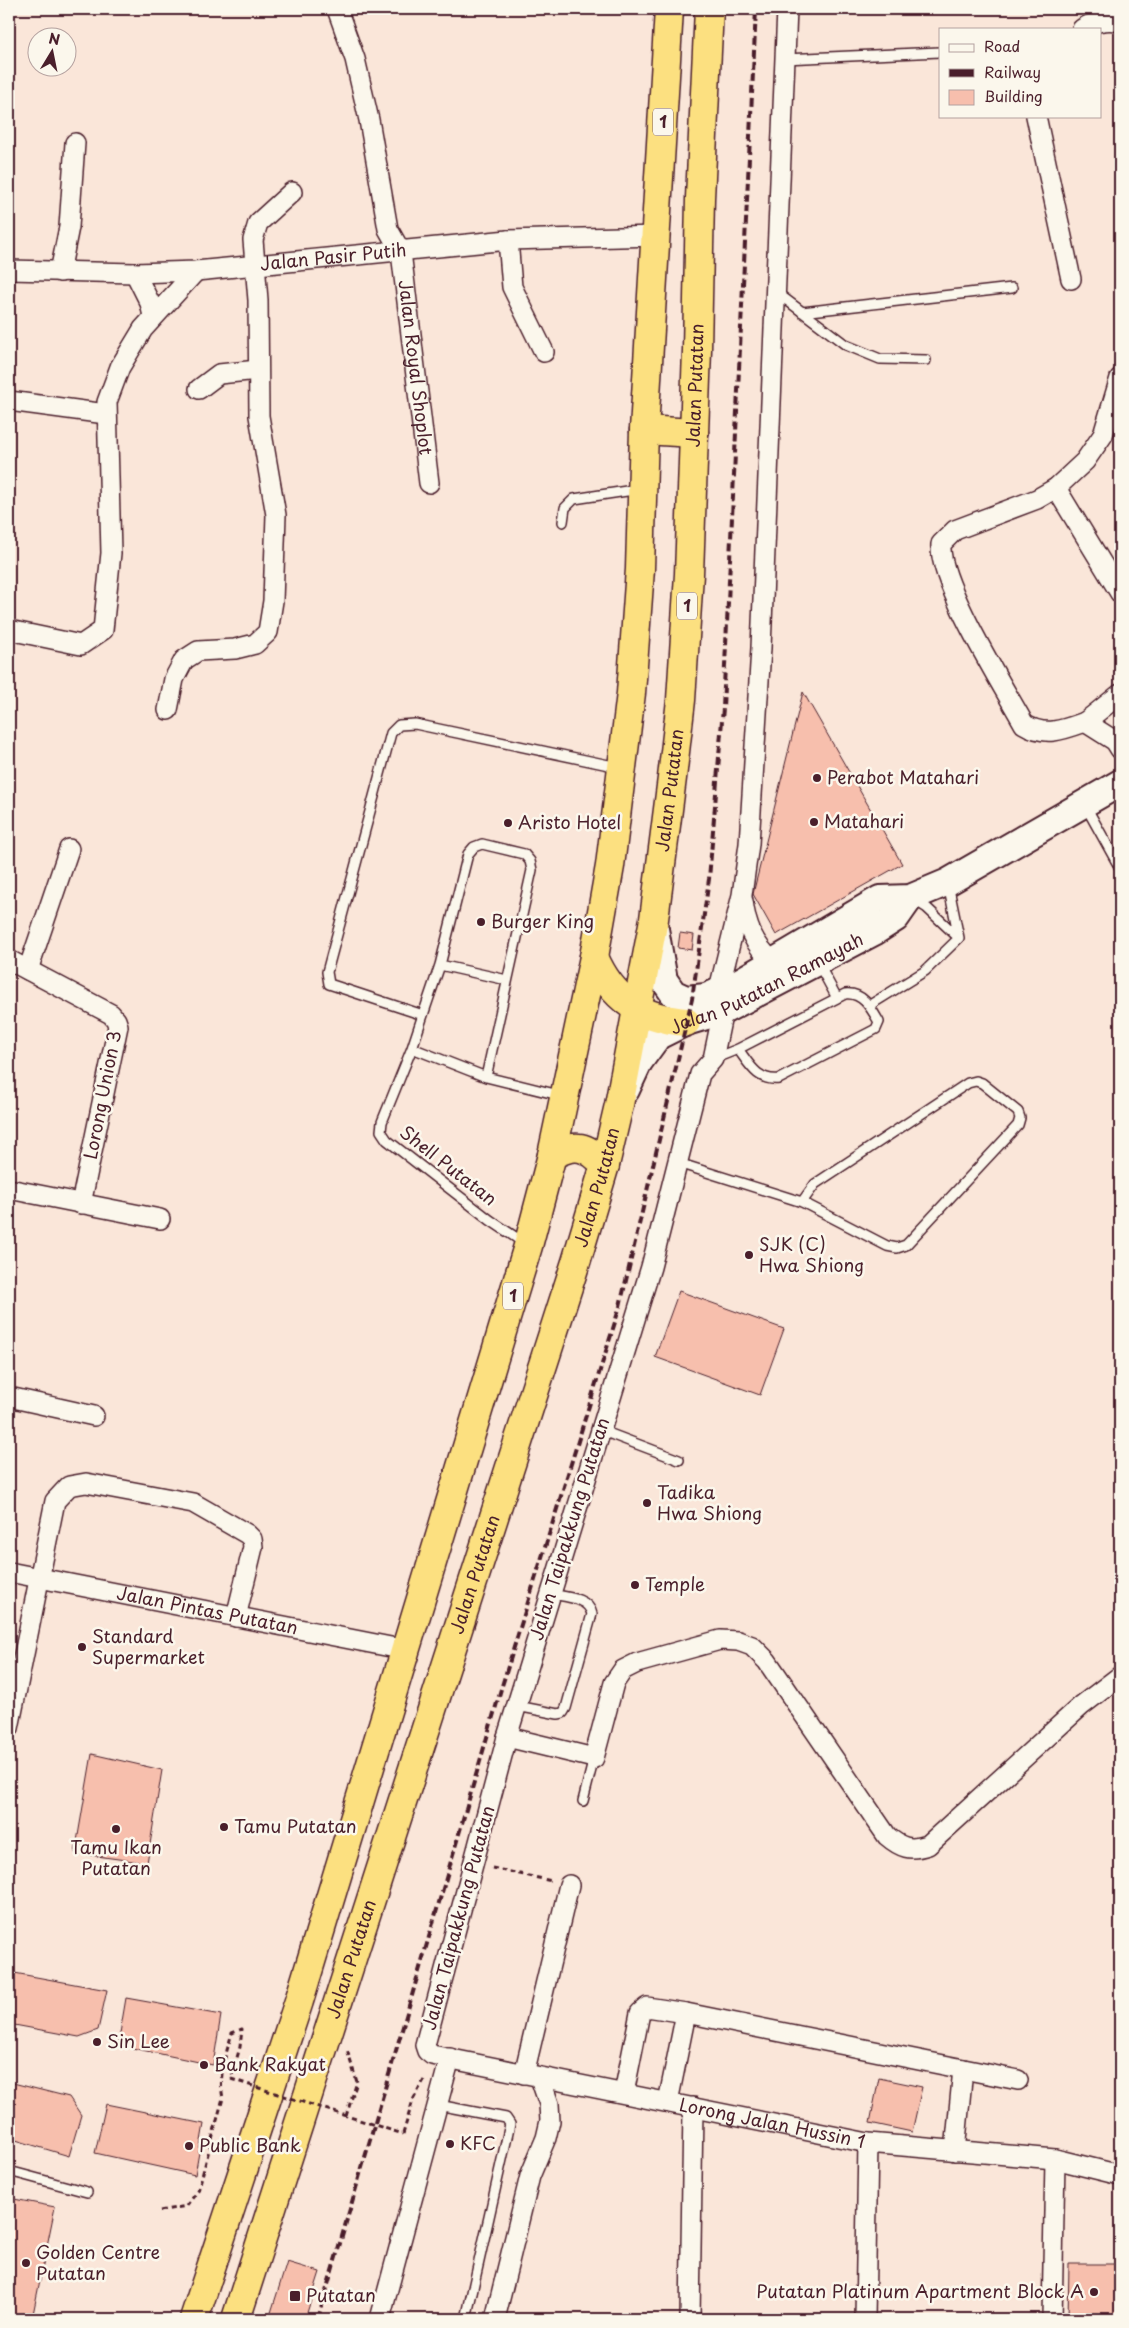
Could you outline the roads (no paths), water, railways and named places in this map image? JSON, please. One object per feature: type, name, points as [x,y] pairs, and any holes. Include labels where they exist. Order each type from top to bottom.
[{"type":"highway","name":"1","points":[[194,2319],[299,2001],[528,1246],[552,1155],[594,957],[610,866],[631,693],[640,569],[644,430],[669,9]]},
{"type":"highway","name":"Jalan Putatan","points":[[236,2319],[576,1262],[605,1165],[618,1105],[654,919],[681,700],[689,574],[700,198],[709,9]]},
{"type":"highway","points":[[657,236],[700,198]]},
{"type":"highway","points":[[644,430],[694,433]]},
{"type":"highway","points":[[594,957],[602,976],[636,1010],[648,1015],[686,1022]]},
{"type":"highway","points":[[552,1155],[568,1147],[582,1148],[596,1155],[605,1165]]},
{"type":"main road","name":"Jalan Putatan Ramayah","points":[[654,919],[660,965],[664,980],[673,993],[686,999],[721,1002],[772,961],[880,899],[910,898],[948,882],[1120,784]]},
{"type":"main road","name":"Jalan Putatan Ramayah","points":[[618,1105],[639,1062],[658,1036],[721,1002],[817,961],[874,932],[896,918],[910,898]]},
{"type":"street","name":"Jalan Royal Shoplot","points":[[337,9],[355,60],[369,120],[388,228],[400,252],[429,483]]},
{"type":"street","points":[[772,961],[759,949],[751,935],[745,921],[742,895],[749,844],[758,710],[766,476],[776,292],[787,9]]},
{"type":"street","points":[[1083,28],[1090,23],[1120,22]]},
{"type":"street","points":[[1036,118],[1071,279]]},
{"type":"street","points":[[60,272],[69,227],[75,143]]},
{"type":"street","points":[[168,710],[174,679],[184,660],[198,652],[235,650],[255,644],[268,632],[273,601],[276,515],[259,416],[258,300],[253,240],[258,223],[292,192]]},
{"type":"street","name":"Jalan Pasir Putih","points":[[9,270],[135,273],[196,271],[255,267],[508,240],[657,236]]},
{"type":"street","points":[[508,240],[512,287],[544,352]]},
{"type":"street","points":[[9,630],[82,645],[103,630],[111,553],[107,402],[120,367],[153,316],[196,271]]},
{"type":"street","points":[[135,273],[150,303],[153,316]]},
{"type":"street","points":[[199,388],[219,374],[258,370]]},
{"type":"street","points":[[1120,378],[1103,435],[1085,461],[1056,488],[1037,499],[956,530],[941,544],[940,556],[947,578],[962,610],[1024,724],[1035,731],[1057,732],[1085,722],[1120,694]]},
{"type":"street","points":[[9,401],[106,414]]},
{"type":"street","points":[[1056,488],[1120,593]]},
{"type":"street","points":[[1085,722],[1115,741],[1120,749]]},
{"type":"street","points":[[28,970],[69,849]]},
{"type":"street","name":"Jalan Taipakkung Putatan","points":[[427,2051],[425,2045],[507,1737],[651,1267],[700,1074],[713,1059],[721,1002],[742,895]]},
{"type":"street","name":"Lorong Union 3","points":[[9,960],[112,1014],[118,1026],[81,1204]]},
{"type":"street","points":[[9,1189],[160,1219]]},
{"type":"street","points":[[9,1397],[94,1416]]},
{"type":"street","points":[[9,1728],[56,1501],[69,1486],[77,1483],[96,1484],[193,1503],[247,1534],[252,1539],[253,1547],[236,1617]]},
{"type":"street","name":"Jalan Pintas Putatan","points":[[9,1572],[41,1580],[406,1650]]},
{"type":"street","points":[[507,1737],[594,1758],[614,1683],[623,1670],[637,1663],[720,1640],[738,1641],[752,1646],[767,1661],[887,1836],[899,1846],[914,1850],[928,1845],[1081,1706],[1120,1676]]},
{"type":"street","points":[[495,2319],[530,2176],[546,2138],[550,2120],[549,2104],[532,2076],[569,1885]]},
{"type":"street","points":[[624,2093],[640,2013],[647,2007],[686,2013],[1018,2080]]},
{"type":"street","points":[[668,2102],[686,2013]]},
{"type":"street","name":"Lorong Jalan Hussin 1","points":[[427,2051],[432,2055],[532,2076],[868,2143],[1055,2159],[1120,2175]]},
{"type":"street","points":[[380,2319],[450,2058]]},
{"type":"street","points":[[955,2151],[963,2069]]},
{"type":"street","points":[[690,2319],[693,2107]]},
{"type":"street","points":[[865,2319],[868,2143]]},
{"type":"street","points":[[1052,2319],[1055,2159]]},
{"type":"lane","points":[[784,59],[939,52]]},
{"type":"lane","points":[[802,312],[1012,288]]},
{"type":"lane","points":[[776,292],[846,346],[880,360],[926,360]]},
{"type":"lane","points":[[562,522],[565,508],[574,499],[642,488]]},
{"type":"lane","points":[[424,1015],[329,984],[327,972],[391,733],[399,724],[415,724],[621,768]]},
{"type":"lane","points":[[1084,804],[1120,868]]},
{"type":"lane","points":[[486,1077],[532,870],[530,861],[524,854],[482,844],[474,847],[468,854],[440,965],[412,1048],[486,1077],[564,1096]]},
{"type":"lane","points":[[948,882],[959,938]]},
{"type":"lane","points":[[910,898],[926,908],[959,938]]},
{"type":"lane","points":[[870,1005],[925,970],[959,938]]},
{"type":"lane","points":[[817,961],[837,998]]},
{"type":"lane","points":[[440,965],[507,980]]},
{"type":"lane","points":[[713,1059],[738,1049],[850,993],[858,996],[870,1005],[879,1022],[876,1029],[779,1079],[768,1080],[758,1075],[738,1049]]},
{"type":"lane","name":"Shell Putatan","points":[[412,1048],[382,1122],[381,1131],[387,1140],[490,1220],[528,1246]]},
{"type":"lane","points":[[678,1163],[802,1202],[888,1246],[897,1248],[906,1244],[912,1238],[1018,1125],[1020,1118],[1018,1112],[982,1083],[976,1081],[968,1083],[815,1184],[802,1202]]},
{"type":"lane","points":[[600,1430],[679,1460]]},
{"type":"lane","points":[[517,1706],[558,1714],[563,1713],[566,1708],[592,1614],[590,1607],[585,1602],[550,1594]]},
{"type":"lane","points":[[583,1802],[594,1758]]},
{"type":"lane","points":[[438,2104],[506,2118],[510,2124],[466,2319]]},
{"type":"lane","points":[[9,2171],[88,2192]]},
{"type":"railway","points":[[318,2319],[501,1689],[620,1306],[692,999],[709,879],[723,708],[756,9]]},
{"type":"place","name":"Perabot Matahari","points":[[817,778]]},
{"type":"place","name":"Matahari","points":[[814,822]]},
{"type":"place","name":"Aristo Hotel","points":[[508,823]]},
{"type":"place","name":"Burger King","points":[[481,922]]},
{"type":"place","name":"SJK (C) Hwa Shiong","points":[[749,1255]]},
{"type":"place","name":"Tadika Hwa Shiong","points":[[647,1503]]},
{"type":"place","name":"Temple","points":[[635,1585]]},
{"type":"place","name":"Standard Supermarket","points":[[82,1647]]},
{"type":"place","name":"Tamu Putatan","points":[[224,1827]]},
{"type":"place","name":"Tamu Ikan Putatan","points":[[116,1829]]},
{"type":"place","name":"Sin Lee","points":[[97,2042]]},
{"type":"place","name":"Bank Rakyat","points":[[204,2065]]},
{"type":"place","name":"KFC","points":[[450,2144]]},
{"type":"place","name":"Public Bank","points":[[189,2146]]},
{"type":"place","name":"Golden Centre Putatan","points":[[26,2263]]},
{"type":"place","name":"Putatan Platinum Apartment Block A","points":[[1094,2292]]},
{"type":"place","name":"Putatan","points":[[295,2296]]}]
